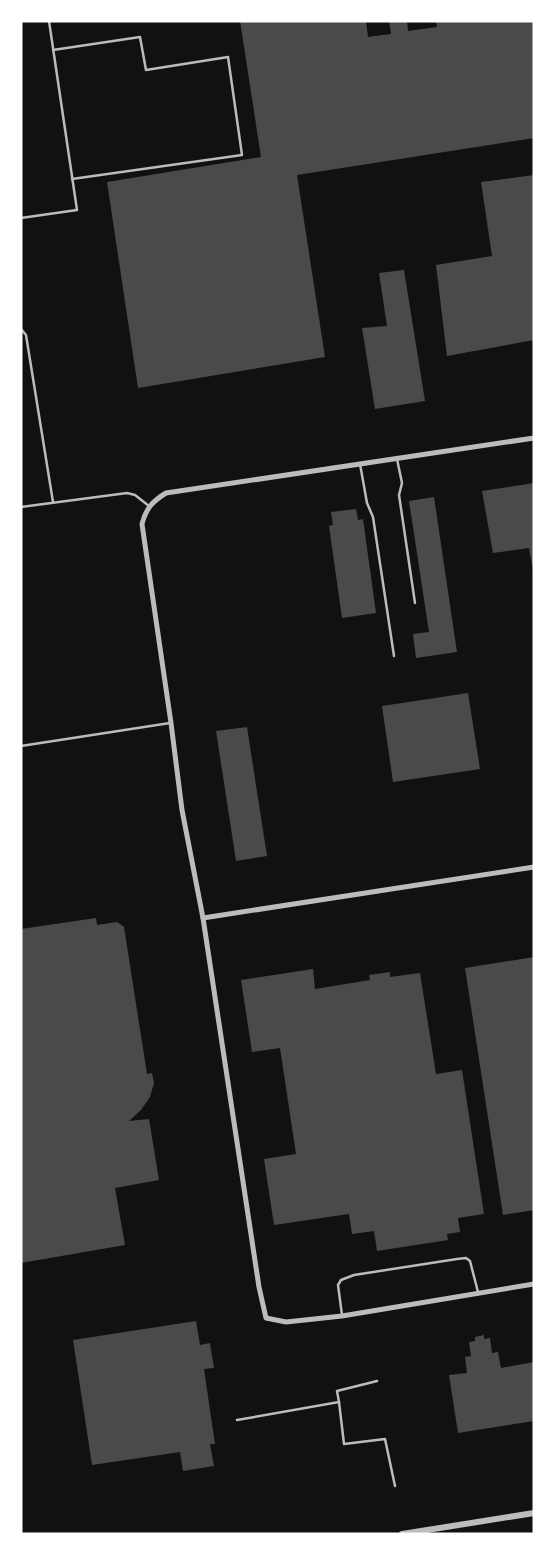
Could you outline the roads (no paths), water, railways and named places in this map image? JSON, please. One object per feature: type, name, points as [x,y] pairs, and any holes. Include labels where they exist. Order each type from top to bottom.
[{"type":"street","points":[[534,438],[166,493],[149,506],[144,514],[142,524],[172,723],[182,810],[203,918],[259,1287],[266,1318],[286,1322],[342,1316],[534,1284]]},
{"type":"street","points":[[203,918],[534,868]]},
{"type":"street","points":[[402,1534],[534,1513]]},
{"type":"lane","points":[[21,218],[77,210],[49,21]]},
{"type":"lane","points":[[53,50],[140,37],[146,70],[228,57],[242,155],[72,179]]},
{"type":"lane","points":[[21,329],[26,335],[53,502]]},
{"type":"lane","points":[[398,459],[402,483],[399,495],[415,603]]},
{"type":"lane","points":[[360,464],[367,503],[373,517],[394,656]]},
{"type":"lane","points":[[21,507],[127,493],[135,495],[149,506]]},
{"type":"lane","points":[[21,746],[172,723]]},
{"type":"lane","points":[[342,1316],[338,1285],[341,1280],[354,1275],[466,1258],[470,1261],[478,1293]]},
{"type":"lane","points":[[377,1381],[337,1391],[344,1444],[385,1439],[395,1486]]},
{"type":"lane","points":[[237,1420],[339,1402]]}]
